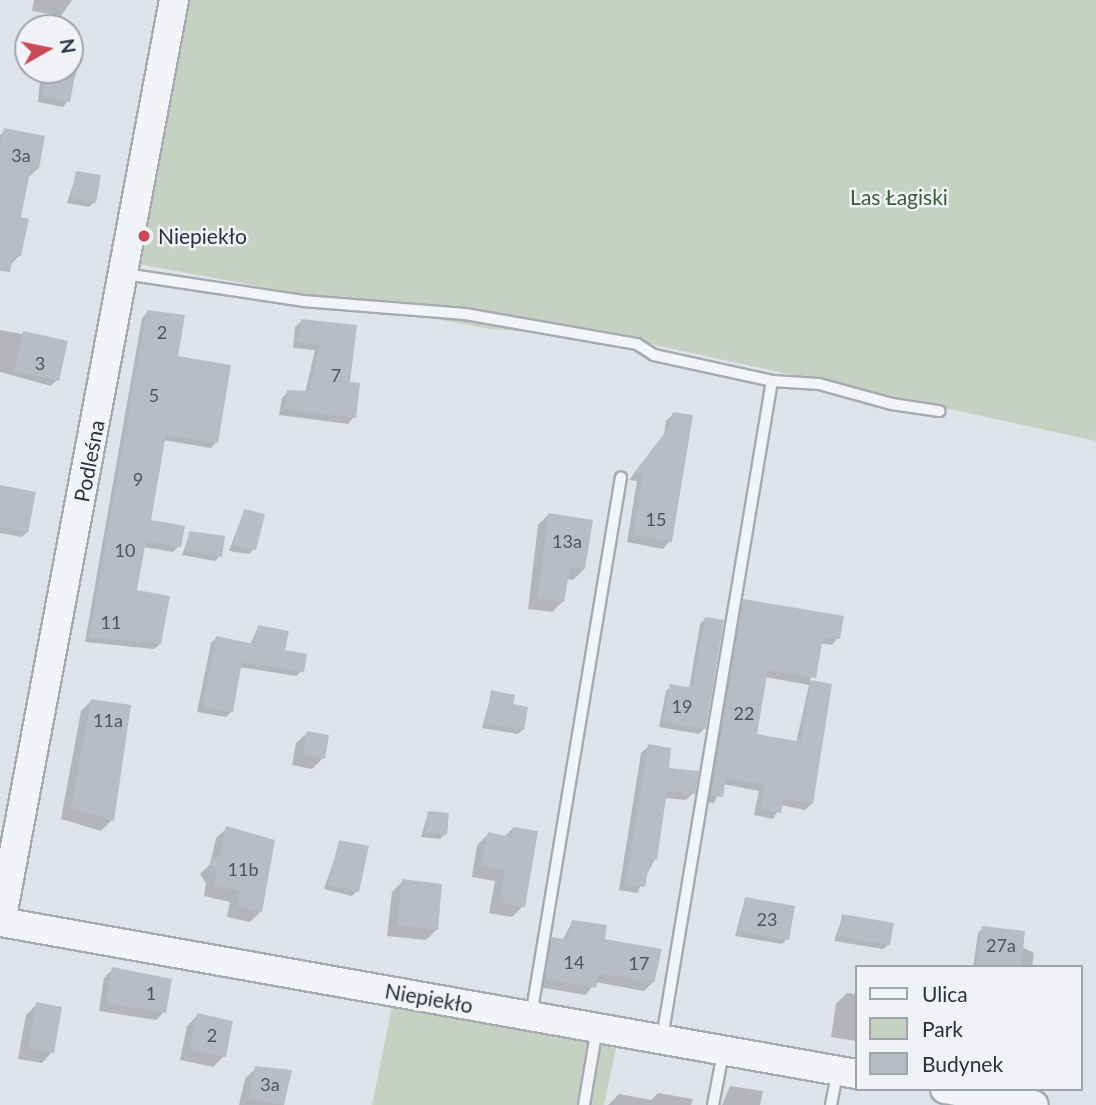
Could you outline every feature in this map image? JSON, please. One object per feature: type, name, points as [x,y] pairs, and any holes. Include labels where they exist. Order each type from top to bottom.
[{"type":"street","name":"Podleśna","points":[[1,922],[125,274],[174,0]]},
{"type":"street","name":"Niepiekło","points":[[1,922],[847,1072]]},
{"type":"street","points":[[955,1091],[1034,1105]]},
{"type":"lane","points":[[125,274],[303,301],[466,314],[637,344],[654,355],[772,381],[819,384],[892,404],[939,411]]},
{"type":"lane","points":[[662,1039],[772,381]]},
{"type":"lane","points":[[531,1016],[621,477]]},
{"type":"lane","points":[[584,1105],[597,1028]]},
{"type":"lane","points":[[713,1105],[724,1050]]},
{"type":"lane","points":[[831,1105],[847,1072]]},
{"type":"green space","name":"Las Łagiski","points":[[187,0],[1096,0],[1096,441],[623,338],[491,329],[138,264]]},
{"type":"green space","points":[[393,1001],[616,1048],[604,1105],[372,1105]]},
{"type":"building","points":[[44,84],[73,84],[70,102],[42,97]]},
{"type":"building","points":[[4,128],[45,136],[39,169],[31,167],[21,217],[29,219],[21,256],[13,255],[10,272],[0,271],[0,143]]},
{"type":"building","points":[[76,171],[101,175],[96,203],[71,198]]},
{"type":"building","points":[[147,310],[185,315],[178,356],[231,365],[218,443],[166,435],[151,520],[185,526],[181,547],[146,541],[137,590],[170,596],[161,644],[89,637]]},
{"type":"building","points":[[301,319],[357,325],[350,382],[360,383],[356,418],[284,409],[287,390],[309,391],[320,345],[298,342]]},
{"type":"building","points":[[23,331],[68,341],[59,381],[14,371]]},
{"type":"building","points":[[673,412],[693,415],[672,542],[633,535],[643,474],[634,473],[670,426]]},
{"type":"building","points":[[0,485],[36,492],[28,533],[0,527]]},
{"type":"building","points":[[244,509],[265,514],[256,550],[233,546]]},
{"type":"building","points":[[548,513],[593,520],[585,569],[570,567],[564,602],[538,598]]},
{"type":"building","points":[[189,531],[225,536],[222,557],[186,551]]},
{"type":"building","points":[[743,599],[844,616],[840,639],[823,637],[816,678],[768,670],[757,734],[801,742],[811,680],[832,684],[813,804],[784,799],[781,813],[760,809],[764,784],[726,778],[723,797],[711,796]]},
{"type":"building","points":[[705,617],[724,620],[706,729],[663,722],[670,684],[693,688]]},
{"type":"building","points":[[258,625],[289,631],[285,650],[307,654],[304,672],[242,662],[233,712],[202,707],[216,636],[254,644]]},
{"type":"building","points":[[491,690],[515,695],[513,704],[528,707],[524,730],[486,723]]},
{"type":"building","points":[[91,699],[131,705],[114,821],[71,808]]},
{"type":"building","points":[[307,731],[329,735],[325,759],[302,754]]},
{"type":"building","points":[[648,744],[671,748],[669,768],[699,771],[695,794],[667,791],[657,860],[650,859],[645,887],[625,884]]},
{"type":"building","points":[[428,811],[449,813],[447,835],[425,833]]},
{"type":"building","points":[[226,826],[275,840],[262,912],[237,906],[239,891],[214,886],[216,871],[210,862],[220,855]]},
{"type":"building","points":[[513,827],[538,831],[525,907],[499,902],[505,870],[481,866],[488,832],[511,837]]},
{"type":"building","points":[[339,840],[369,846],[359,892],[328,885]]},
{"type":"building","points":[[402,879],[442,884],[438,930],[397,925]]},
{"type":"building","points":[[745,897],[795,906],[789,940],[739,931]]},
{"type":"building","points":[[842,914],[894,923],[890,945],[838,936]]},
{"type":"building","points":[[572,920],[607,925],[605,939],[662,949],[654,983],[599,973],[596,988],[545,978],[552,937],[568,940]]},
{"type":"building","points":[[982,926],[1025,931],[1021,965],[976,965]]},
{"type":"building","points":[[112,967],[172,979],[166,1013],[106,1003]]},
{"type":"building","points":[[36,1002],[62,1007],[54,1053],[28,1048]]},
{"type":"building","points":[[197,1013],[233,1021],[226,1057],[190,1050]]},
{"type":"building","points":[[255,1066],[292,1070],[284,1105],[248,1099]]},
{"type":"place","name":"Niepiekło","points":[[144,236]]}]
